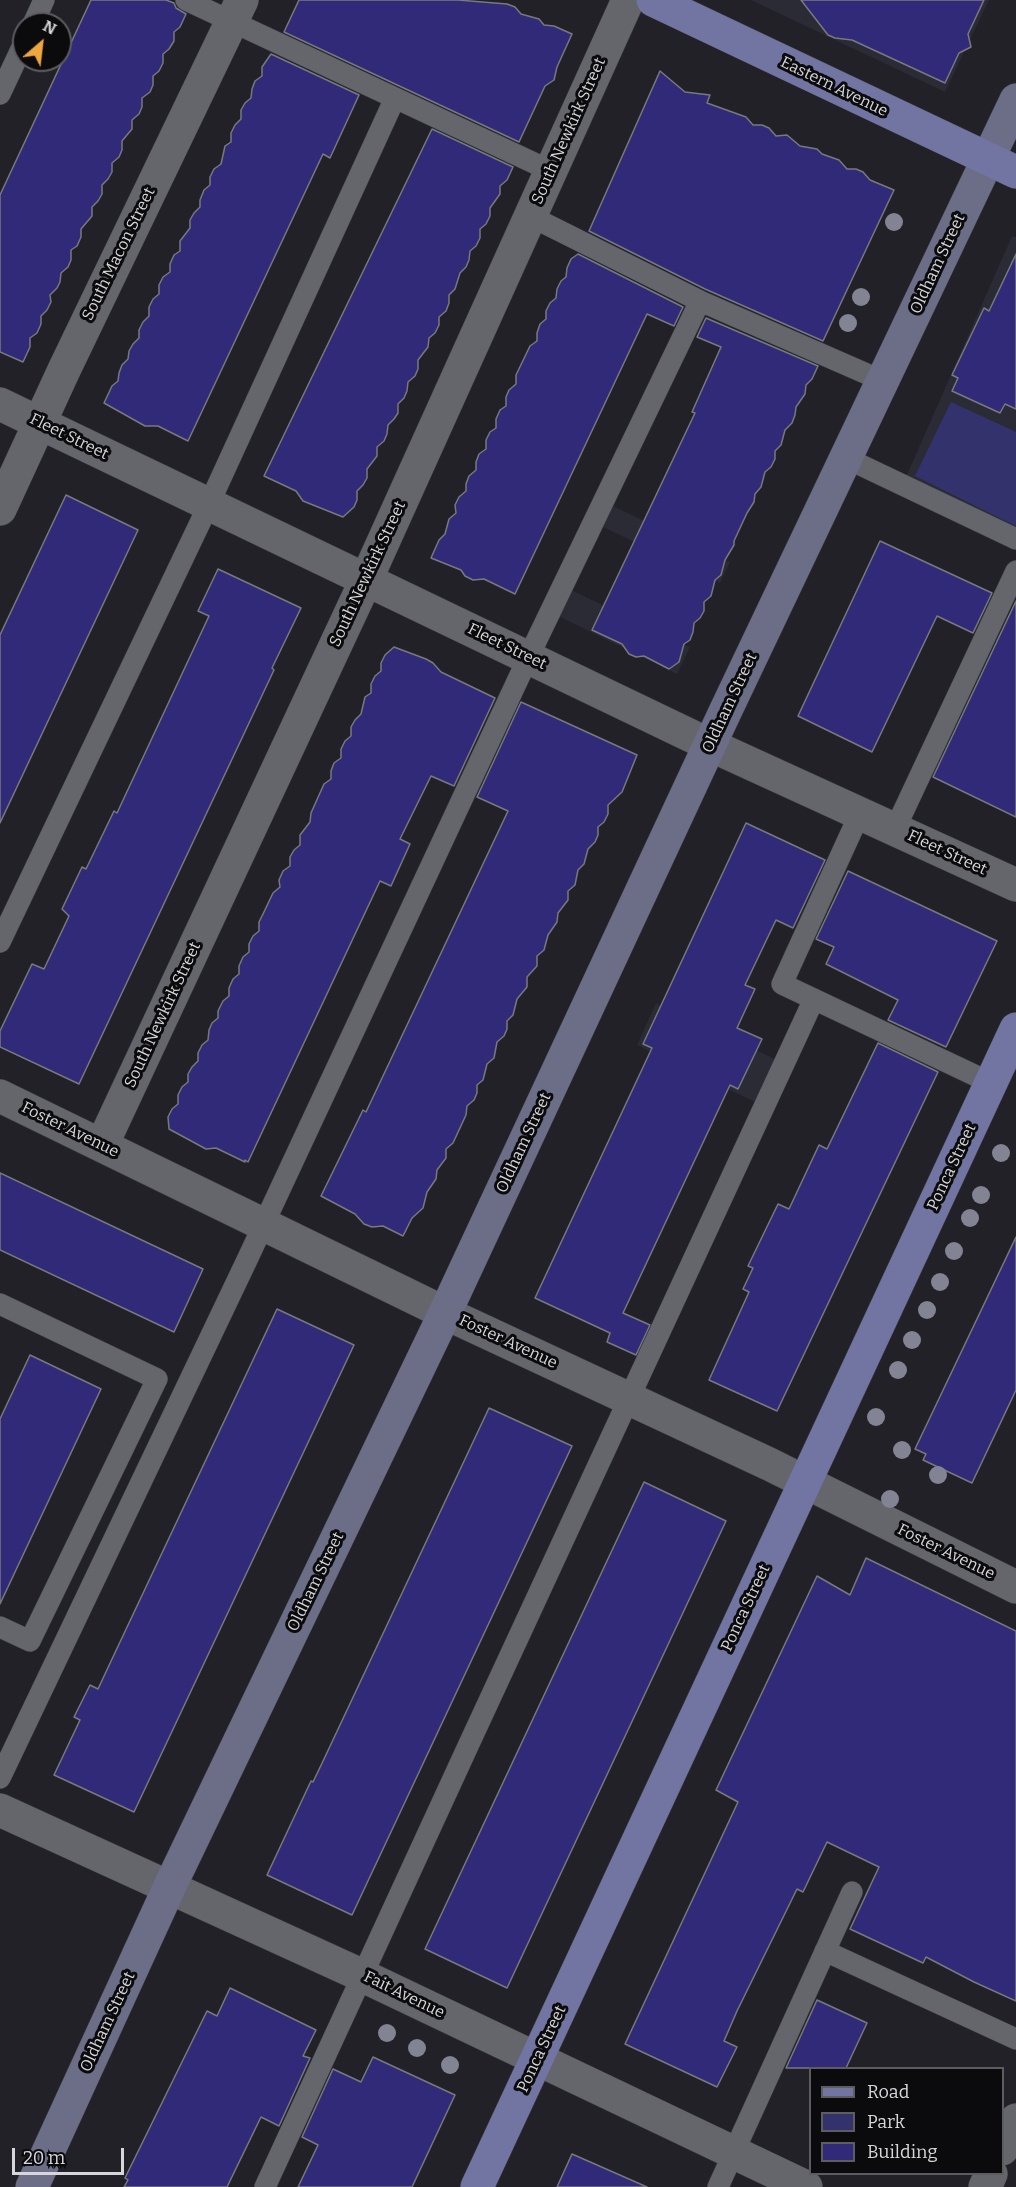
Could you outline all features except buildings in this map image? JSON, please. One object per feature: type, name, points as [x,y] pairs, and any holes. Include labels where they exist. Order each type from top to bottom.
[{"type":"main road","name":"Eastern Avenue","points":[[653,0],[1002,166]]},
{"type":"main road","name":"Ponca Street","points":[[477,2187],[1016,1029]]},
{"type":"street","name":"South Newkirk Street","points":[[102,1145],[366,580],[628,0]]},
{"type":"street","name":"South Macon Street","points":[[0,509],[236,11]]},
{"type":"street","name":"Oldham Street","points":[[32,2187],[169,1888],[445,1313],[846,458],[883,381],[1002,166],[1016,99]]},
{"type":"street","name":"Fleet Street","points":[[0,404],[710,745],[1016,885]]},
{"type":"street","name":"Foster Avenue","points":[[0,1096],[445,1313],[631,1398],[1015,1584]]},
{"type":"street","name":"Fait Avenue","points":[[0,1810],[362,1975],[806,2187]]},
{"type":"street","points":[[1004,2145],[1016,2120]]},
{"type":"lane","points":[[186,0],[236,11],[395,98],[551,171]]},
{"type":"lane","points":[[0,94],[12,68]]},
{"type":"lane","points":[[0,942],[209,504],[395,98]]},
{"type":"lane","points":[[530,216],[700,301],[883,381]]},
{"type":"lane","points":[[0,1778],[264,1224],[528,658],[700,301]]},
{"type":"lane","points":[[846,458],[1016,539]]},
{"type":"lane","points":[[895,829],[1016,571]]},
{"type":"lane","points":[[860,813],[782,984],[991,1083]]},
{"type":"lane","points":[[264,2187],[814,999]]},
{"type":"lane","points":[[0,1304],[157,1379],[30,1641],[0,1627]]},
{"type":"lane","points":[[717,2187],[852,1892]]},
{"type":"lane","points":[[825,1951],[1016,2039]]},
{"type":"shaded area","points":[[751,0],[989,0],[945,92]]},
{"type":"shaded area","points":[[1012,236],[1016,237],[1016,528],[906,477]]},
{"type":"shaded area","points":[[611,505],[730,562],[720,583],[601,526]]},
{"type":"shaded area","points":[[567,588],[690,647],[677,674],[554,614]]},
{"type":"shaded area","points":[[656,1003],[779,1061],[757,1103],[637,1045]]},
{"type":"green space","points":[[951,402],[1016,432],[1016,526],[915,476]]}]
